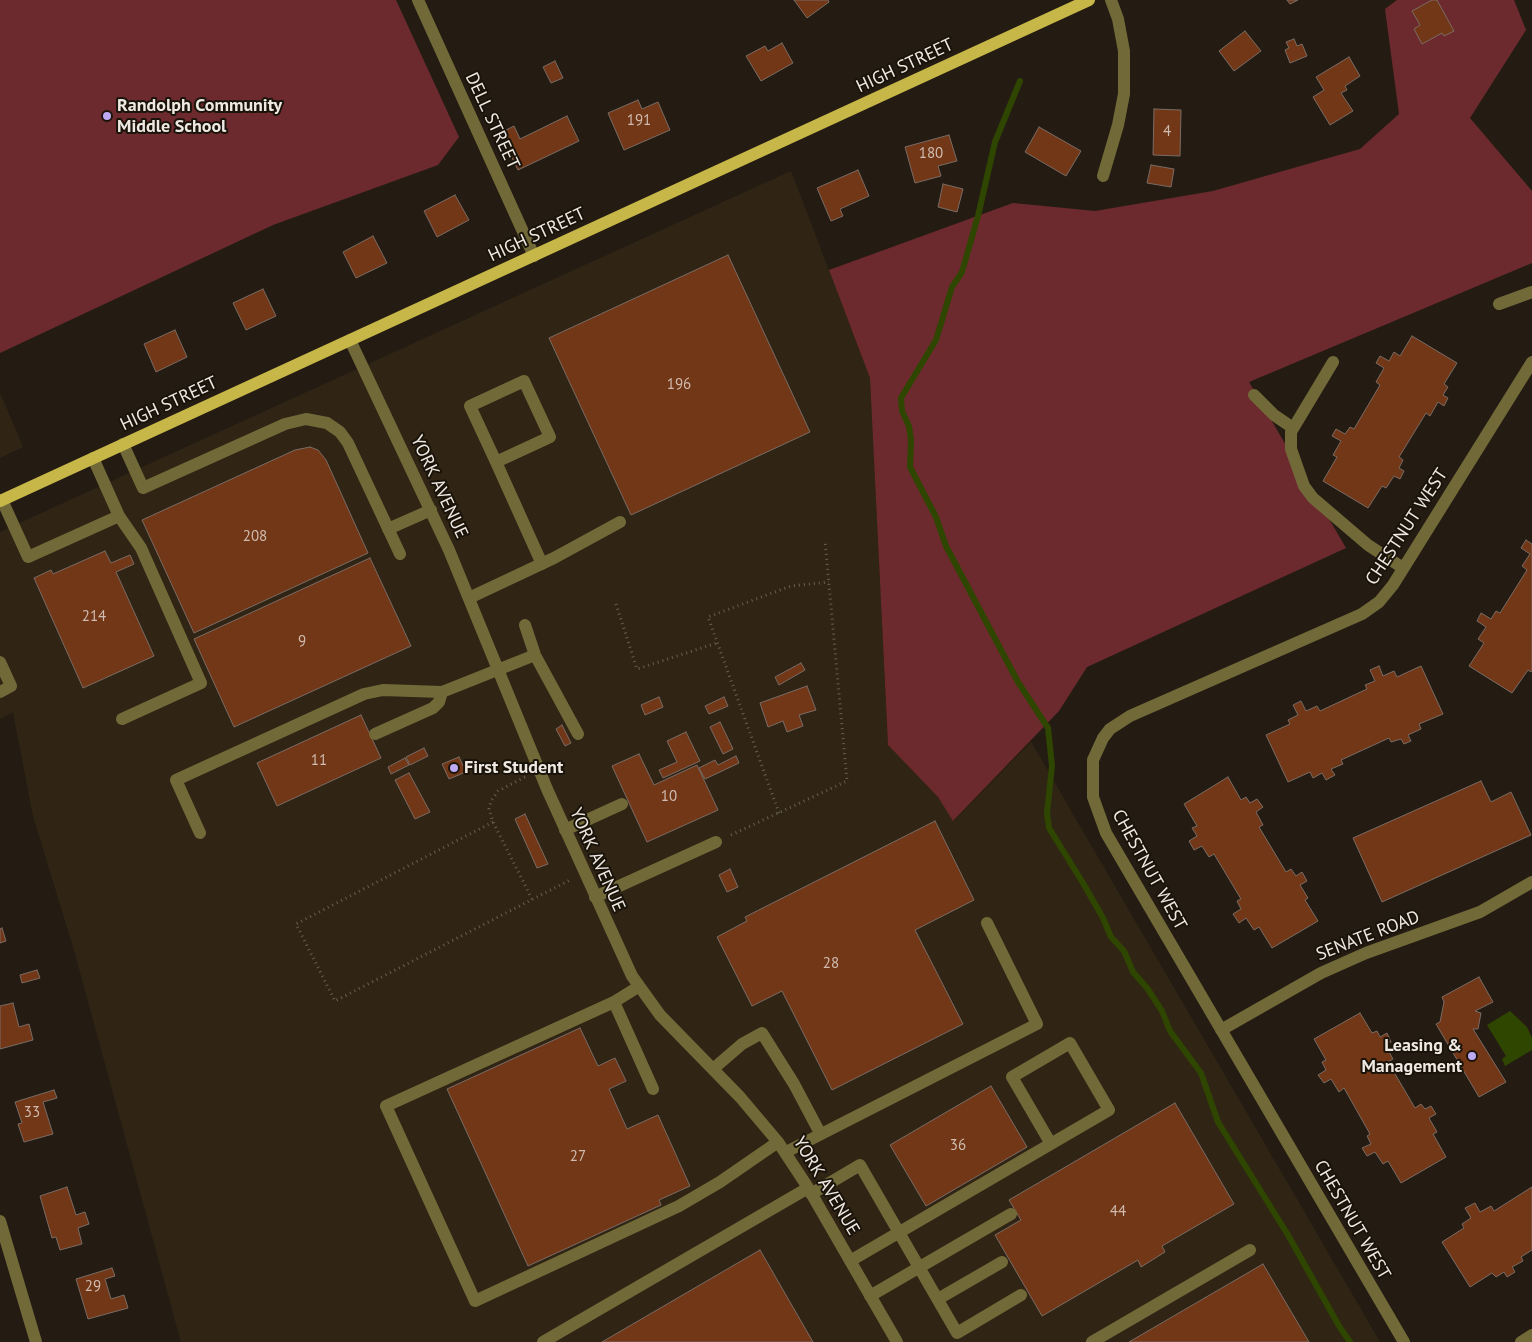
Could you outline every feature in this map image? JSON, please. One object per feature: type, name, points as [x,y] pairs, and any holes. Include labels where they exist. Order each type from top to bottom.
[{"type":"main road","name":"HIGH STREET","points":[[1,501],[1089,0]]},
{"type":"street","name":"DELL STREET","points":[[418,0],[534,256]]},
{"type":"street","points":[[1103,176],[1118,125],[1124,94],[1124,51],[1118,19],[1111,0]]},
{"type":"street","points":[[1499,304],[1532,292]]},
{"type":"street","name":"YORK AVENUE","points":[[350,340],[431,510],[584,874],[638,987],[660,1015],[755,1113],[782,1147],[897,1342]]},
{"type":"street","points":[[1333,362],[1293,428],[1290,445],[1307,490],[1368,545],[1403,568]]},
{"type":"street","name":"CHESTNUT WEST","points":[[1404,1342],[1100,822],[1092,786],[1093,760],[1097,747],[1110,730],[1130,716],[1362,614],[1379,602],[1403,568],[1532,362]]},
{"type":"street","points":[[496,462],[550,437],[524,381],[470,406],[542,564]]},
{"type":"street","points":[[1254,395],[1274,415],[1293,428]]},
{"type":"street","points":[[123,444],[143,488],[285,424],[306,419],[327,423],[340,432],[348,443],[400,554]]},
{"type":"street","points":[[93,458],[119,516],[141,548],[201,683],[122,719]]},
{"type":"street","points":[[1,501],[28,557],[119,516]]},
{"type":"street","points":[[388,529],[431,510]]},
{"type":"street","points":[[469,598],[542,564],[620,522]]},
{"type":"street","points":[[524,625],[535,656],[578,734]]},
{"type":"street","points":[[200,832],[176,780],[364,694],[383,690],[442,692],[535,656]]},
{"type":"street","points":[[0,662],[11,686],[0,692]]},
{"type":"street","points":[[375,734],[433,708],[440,702],[442,692]]},
{"type":"street","points":[[565,830],[622,804]]},
{"type":"street","points":[[595,897],[716,842]]},
{"type":"street","name":"SENATE ROAD","points":[[1220,1030],[1327,970],[1366,953],[1473,915],[1532,882]]},
{"type":"street","points":[[638,987],[614,1002],[386,1106],[475,1301],[679,1206],[782,1147],[820,1133],[1037,1024],[986,923]]},
{"type":"street","points":[[614,1002],[654,1089]]},
{"type":"street","points":[[713,1069],[742,1044],[762,1033],[794,1084],[820,1133]]},
{"type":"street","points":[[850,1261],[899,1232],[1051,1144],[1109,1110],[1070,1043],[1012,1077],[1051,1144]]},
{"type":"street","points":[[543,1342],[809,1191],[860,1166],[957,1332],[1021,1295]]},
{"type":"street","points":[[870,1296],[1011,1214]]},
{"type":"street","points":[[0,1221],[36,1342]]},
{"type":"street","points":[[1092,1342],[1250,1250]]},
{"type":"street","points":[[938,1299],[1002,1262]]},
{"type":"street","points":[[1521,1342],[1532,1336]]},
{"type":"path","points":[[716,842],[847,781],[826,541]]},
{"type":"path","points":[[779,813],[708,617],[791,586],[829,582]]},
{"type":"path","points":[[616,604],[637,669],[717,643]]},
{"type":"path","points":[[532,899],[493,822],[489,809],[495,794],[508,784],[540,771]]},
{"type":"path","points":[[493,822],[296,924],[336,1001],[584,874]]},
{"type":"shaded area","points":[[0,0],[396,0],[459,137],[438,165],[273,225],[0,353]]},
{"type":"shaded area","points":[[1397,0],[1514,0],[1526,30],[1470,118],[1532,191],[1532,263],[1249,382],[1346,548],[1087,667],[1059,711],[953,821],[938,797],[888,745],[870,378],[829,270],[1013,203],[1095,211],[1213,191],[1360,149],[1399,114],[1385,9]]},
{"type":"shaded area","points":[[791,171],[870,378],[888,745],[938,797],[954,821],[1031,742],[1380,1342],[181,1342],[74,950],[33,816],[13,712],[0,719],[0,532]]},
{"type":"shaded area","points":[[0,393],[23,447],[0,458]]},
{"type":"shaded area","points":[[1510,1011],[1527,1027],[1532,1038],[1532,1050],[1505,1066],[1502,1059],[1506,1056],[1487,1025]]},
{"type":"building","points":[[794,0],[828,0],[829,2],[807,18]]},
{"type":"building","points":[[1287,0],[1298,0],[1290,4]]},
{"type":"building","points":[[1432,0],[1437,0],[1454,31],[1444,36],[1442,33],[1422,44],[1414,29],[1420,25],[1412,11]]},
{"type":"building","points":[[1245,31],[1261,51],[1234,71],[1219,51]]},
{"type":"building","points":[[1294,39],[1297,46],[1302,44],[1307,56],[1290,63],[1285,50],[1289,48],[1286,42]]},
{"type":"building","points":[[782,43],[793,63],[761,81],[746,56],[765,46],[768,51]]},
{"type":"building","points":[[1349,57],[1360,76],[1345,86],[1347,90],[1341,93],[1353,111],[1330,125],[1313,97],[1324,90],[1316,77]]},
{"type":"building","points":[[555,61],[563,78],[551,83],[543,67]]},
{"type":"building","points":[[638,100],[642,109],[658,102],[670,130],[624,150],[608,113]]},
{"type":"building","points":[[1154,109],[1181,110],[1180,156],[1153,155]]},
{"type":"building","points":[[567,116],[579,141],[518,170],[500,133],[514,126],[520,139]]},
{"type":"building","points":[[1039,127],[1081,151],[1066,176],[1025,152]]},
{"type":"building","points":[[949,135],[957,161],[938,166],[941,176],[915,183],[905,147]]},
{"type":"building","points":[[1151,165],[1174,169],[1171,187],[1147,183]]},
{"type":"building","points":[[858,170],[869,196],[840,209],[843,216],[831,221],[817,188]]},
{"type":"building","points":[[943,184],[963,189],[957,212],[938,207]]},
{"type":"building","points":[[455,195],[469,220],[437,237],[424,211]]},
{"type":"building","points":[[373,236],[387,263],[356,278],[343,252]]},
{"type":"building","points":[[728,255],[810,432],[631,515],[549,338]]},
{"type":"building","points":[[263,289],[276,316],[246,330],[233,303]]},
{"type":"building","points":[[175,330],[187,357],[156,372],[144,344]]},
{"type":"building","points":[[1412,336],[1457,363],[1444,384],[1448,387],[1443,395],[1448,398],[1444,406],[1438,402],[1430,416],[1426,413],[1399,457],[1403,460],[1399,468],[1404,471],[1400,479],[1394,476],[1386,488],[1382,486],[1368,508],[1323,481],[1337,457],[1333,455],[1341,441],[1332,436],[1336,429],[1345,434],[1350,427],[1354,429],[1380,385],[1376,382],[1384,368],[1376,363],[1380,356],[1389,361],[1394,352],[1400,356]]},
{"type":"building","points":[[310,447],[318,450],[326,460],[368,553],[194,633],[142,520],[295,450]]},
{"type":"building","points":[[1526,540],[1532,544],[1532,670],[1531,672],[1528,670],[1512,693],[1469,666],[1484,643],[1478,639],[1486,627],[1477,621],[1481,613],[1491,619],[1496,611],[1500,613],[1527,570],[1522,566],[1530,554],[1521,548]]},
{"type":"building","points":[[105,551],[111,563],[130,555],[134,564],[116,572],[154,656],[83,688],[34,578],[51,570],[53,574]]},
{"type":"building","points":[[370,558],[411,646],[234,727],[194,639]]},
{"type":"building","points":[[801,663],[805,670],[779,685],[775,677]]},
{"type":"building","points":[[1379,666],[1383,676],[1394,671],[1397,677],[1421,666],[1443,714],[1419,724],[1421,729],[1408,735],[1411,741],[1404,744],[1401,739],[1391,742],[1389,738],[1341,760],[1343,764],[1331,769],[1335,775],[1326,780],[1322,773],[1313,778],[1310,772],[1288,782],[1266,735],[1290,724],[1288,720],[1298,715],[1293,705],[1301,701],[1306,711],[1317,706],[1320,711],[1367,689],[1365,685],[1375,681],[1370,670]]},
{"type":"building","points":[[807,686],[816,710],[799,715],[803,726],[787,732],[783,721],[768,727],[760,703]]},
{"type":"building","points":[[659,697],[663,707],[645,715],[641,705]]},
{"type":"building","points":[[724,697],[728,706],[709,714],[705,706]]},
{"type":"building","points":[[361,715],[381,758],[277,806],[257,763]]},
{"type":"building","points":[[720,722],[733,749],[723,754],[710,727]]},
{"type":"building","points":[[562,725],[571,743],[565,746],[556,729]]},
{"type":"building","points":[[686,732],[700,761],[663,778],[659,770],[677,762],[667,741]]},
{"type":"building","points":[[424,748],[428,756],[410,765],[406,757]]},
{"type":"building","points":[[639,754],[654,785],[697,765],[718,810],[647,842],[612,766]]},
{"type":"building","points":[[736,756],[739,763],[705,779],[699,768],[715,760],[718,765]]},
{"type":"building","name":"First Student","points":[[459,757],[466,772],[449,779],[442,764]]},
{"type":"building","points":[[405,758],[409,765],[391,774],[388,767]]},
{"type":"building","points":[[409,773],[430,812],[415,819],[395,780]]},
{"type":"building","points":[[1228,777],[1241,800],[1246,797],[1250,803],[1257,799],[1263,807],[1256,812],[1263,825],[1259,827],[1286,872],[1291,869],[1296,876],[1302,872],[1307,881],[1300,885],[1308,898],[1305,900],[1318,921],[1272,948],[1259,927],[1254,930],[1246,918],[1239,923],[1233,914],[1241,909],[1237,901],[1241,899],[1214,854],[1209,857],[1202,846],[1194,850],[1189,841],[1197,836],[1192,828],[1197,826],[1184,804]]},
{"type":"building","points":[[1481,781],[1491,802],[1511,792],[1531,835],[1382,902],[1353,838]]},
{"type":"building","points":[[525,814],[548,864],[537,868],[515,819]]},
{"type":"building","points":[[935,821],[974,900],[915,930],[963,1024],[832,1090],[782,991],[752,1006],[717,937],[747,921],[745,917]]},
{"type":"building","points":[[730,869],[738,887],[727,892],[719,875]]},
{"type":"building","points":[[2,928],[6,941],[0,943],[0,929]]},
{"type":"building","points":[[37,970],[40,978],[22,983],[20,975]]},
{"type":"building","name":"Leasing & Management","points":[[1479,977],[1493,1002],[1475,1011],[1481,1013],[1478,1029],[1473,1029],[1506,1082],[1479,1097],[1436,1024],[1440,1022],[1444,1002],[1442,997]]},
{"type":"building","points":[[13,1003],[19,1027],[29,1024],[33,1040],[0,1049],[0,1006]]},
{"type":"building","points":[[1360,1013],[1372,1033],[1377,1031],[1380,1037],[1387,1033],[1391,1042],[1385,1045],[1393,1059],[1388,1062],[1415,1108],[1421,1104],[1425,1109],[1431,1106],[1436,1114],[1429,1118],[1437,1132],[1433,1134],[1446,1157],[1401,1183],[1388,1161],[1383,1164],[1375,1152],[1367,1156],[1362,1148],[1371,1144],[1367,1136],[1370,1134],[1344,1088],[1339,1092],[1331,1079],[1324,1083],[1318,1075],[1326,1070],[1322,1062],[1326,1060],[1314,1039]]},
{"type":"building","points":[[580,1028],[598,1066],[615,1058],[626,1081],[609,1089],[627,1129],[658,1115],[690,1186],[659,1200],[661,1205],[528,1266],[447,1089]]},
{"type":"building","points":[[991,1086],[1027,1147],[926,1206],[890,1145]]},
{"type":"building","points":[[54,1090],[57,1098],[43,1102],[53,1134],[24,1142],[18,1124],[22,1123],[15,1102]]},
{"type":"building","points":[[1175,1103],[1234,1204],[1162,1246],[1165,1252],[1141,1267],[1138,1260],[1042,1316],[995,1235],[1021,1220],[1009,1200]]},
{"type":"building","points":[[67,1187],[76,1215],[85,1212],[89,1224],[78,1228],[82,1244],[60,1250],[56,1237],[52,1238],[40,1196]]},
{"type":"building","points":[[1532,1187],[1532,1250],[1521,1257],[1523,1261],[1512,1267],[1515,1272],[1507,1277],[1504,1272],[1496,1277],[1492,1273],[1470,1287],[1442,1242],[1464,1228],[1462,1224],[1471,1218],[1465,1208],[1475,1203],[1480,1212],[1491,1206],[1494,1211]]},
{"type":"building","points":[[760,1250],[813,1342],[602,1342]]},
{"type":"building","points":[[1263,1264],[1309,1342],[1129,1342]]},
{"type":"building","points":[[112,1268],[115,1276],[105,1279],[111,1299],[124,1295],[128,1308],[88,1319],[76,1279]]},
{"type":"waterway","points":[[1020,81],[995,142],[978,216],[962,272],[952,287],[936,340],[901,398],[902,411],[909,426],[911,440],[910,467],[936,517],[946,546],[1018,682],[1048,728],[1052,766],[1047,813],[1049,828],[1103,918],[1111,937],[1124,951],[1133,972],[1147,988],[1162,1011],[1170,1031],[1201,1073],[1218,1122],[1288,1235],[1350,1342]]},
{"type":"place","name":"Randolph Community Middle School","points":[[107,116]]},
{"type":"place","name":"First Student","points":[[454,768]]},
{"type":"place","name":"Leasing & Management","points":[[1472,1056]]}]
